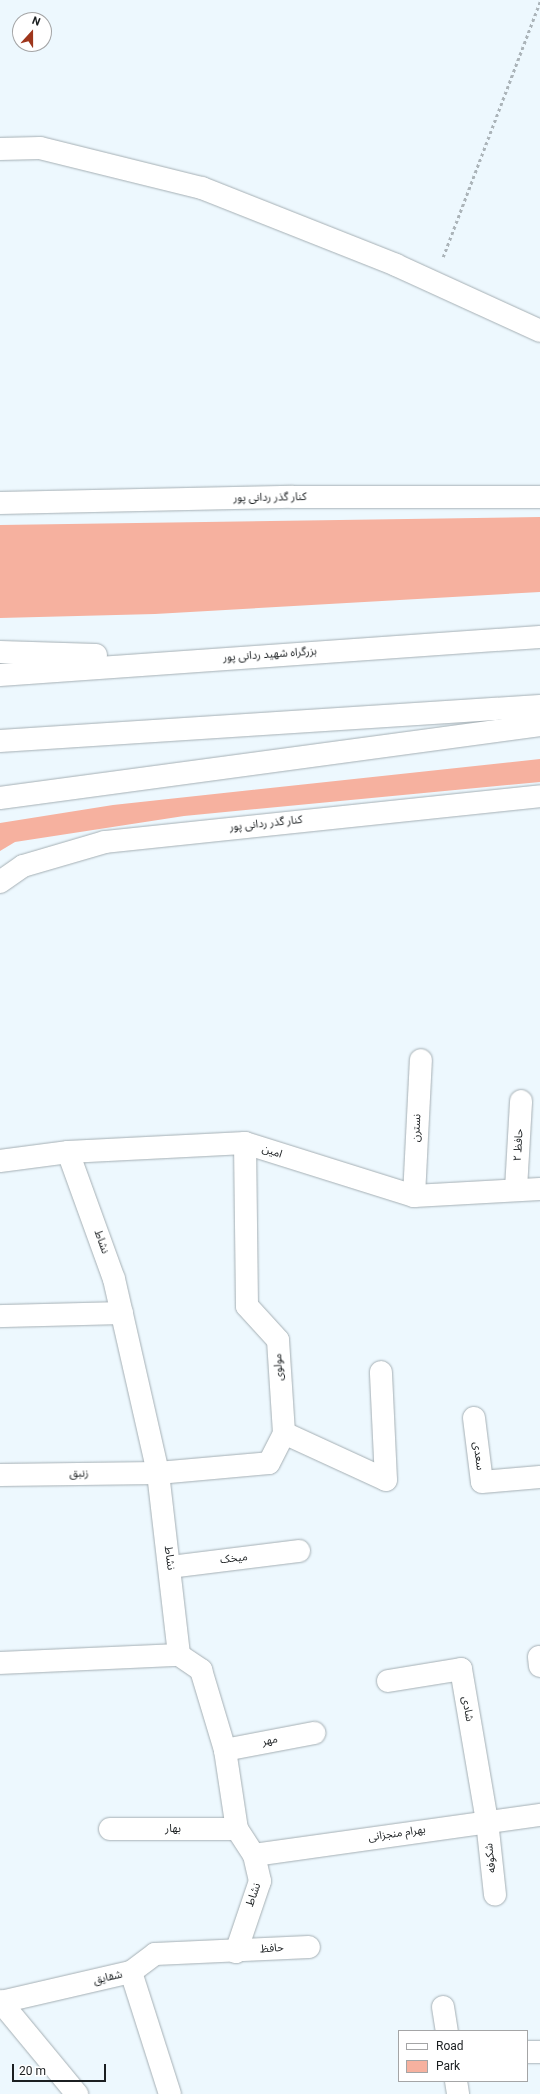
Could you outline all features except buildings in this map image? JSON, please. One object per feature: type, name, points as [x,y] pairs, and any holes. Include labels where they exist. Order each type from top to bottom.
[{"type":"main road","points":[[0,149],[40,148],[202,188],[433,283],[540,332]]},
{"type":"main road","name":"کنار گذر ردانی پور","points":[[0,503],[540,497]]},
{"type":"main road","name":"بزرگراه شهید ردانی پور","points":[[0,674],[211,658],[540,637]]},
{"type":"main road","points":[[0,652],[211,658]]},
{"type":"main road","points":[[0,741],[540,706]]},
{"type":"main road","points":[[0,798],[540,725]]},
{"type":"main road","name":"کنار گذر ردانی پور","points":[[0,882],[23,866],[105,842],[540,796]]},
{"type":"main road","name":"نسترن","points":[[414,1196],[421,1060]]},
{"type":"main road","name":"حافظ ۲","points":[[516,1189],[522,1101]]},
{"type":"main road","name":"امین","points":[[0,1161],[68,1152],[245,1143],[327,1172],[414,1196],[516,1189],[540,1189]]},
{"type":"main road","name":"مولوی","points":[[158,1473],[269,1463],[284,1432],[278,1340],[247,1306],[245,1143]]},
{"type":"main road","name":"نشاط","points":[[68,1152],[114,1279],[158,1473],[179,1655],[201,1670],[225,1750],[237,1829],[254,1855],[260,1881],[236,1952]]},
{"type":"main road","points":[[0,1316],[122,1313]]},
{"type":"main road","points":[[284,1432],[386,1480],[381,1372]]},
{"type":"main road","name":"سعدی","points":[[474,1418],[482,1482],[540,1477]]},
{"type":"main road","name":"زنبق","points":[[0,1474],[158,1473]]},
{"type":"main road","name":"میخک","points":[[170,1567],[299,1551]]},
{"type":"main road","points":[[0,1663],[179,1655]]},
{"type":"main road","name":"شادی","points":[[388,1681],[461,1669],[487,1821]]},
{"type":"main road","name":"مهر","points":[[225,1750],[314,1733]]},
{"type":"main road","name":"بهرام منجزانی","points":[[254,1855],[487,1821],[540,1815]]},
{"type":"main road","name":"شکوفه","points":[[487,1821],[495,1895]]},
{"type":"main road","name":"بهار","points":[[110,1830],[237,1829]]},
{"type":"main road","name":"حافظ","points":[[236,1952],[309,1947]]},
{"type":"main road","name":"شقایق","points":[[0,2002],[131,1972],[155,1954],[236,1952]]},
{"type":"main road","points":[[131,1972],[170,2094]]},
{"type":"main road","points":[[0,2002],[77,2094]]},
{"type":"main road","points":[[443,2007],[447,2030]]},
{"type":"main road","points":[[528,2052],[540,2052]]},
{"type":"main road","points":[[456,2082],[458,2094]]},
{"type":"path","points":[[433,283],[540,2]]},
{"type":"green space","points":[[540,517],[540,592],[155,614],[0,618],[0,525]]},
{"type":"green space","points":[[540,759],[540,782],[184,816],[15,842],[0,851],[0,823],[113,805]]}]
